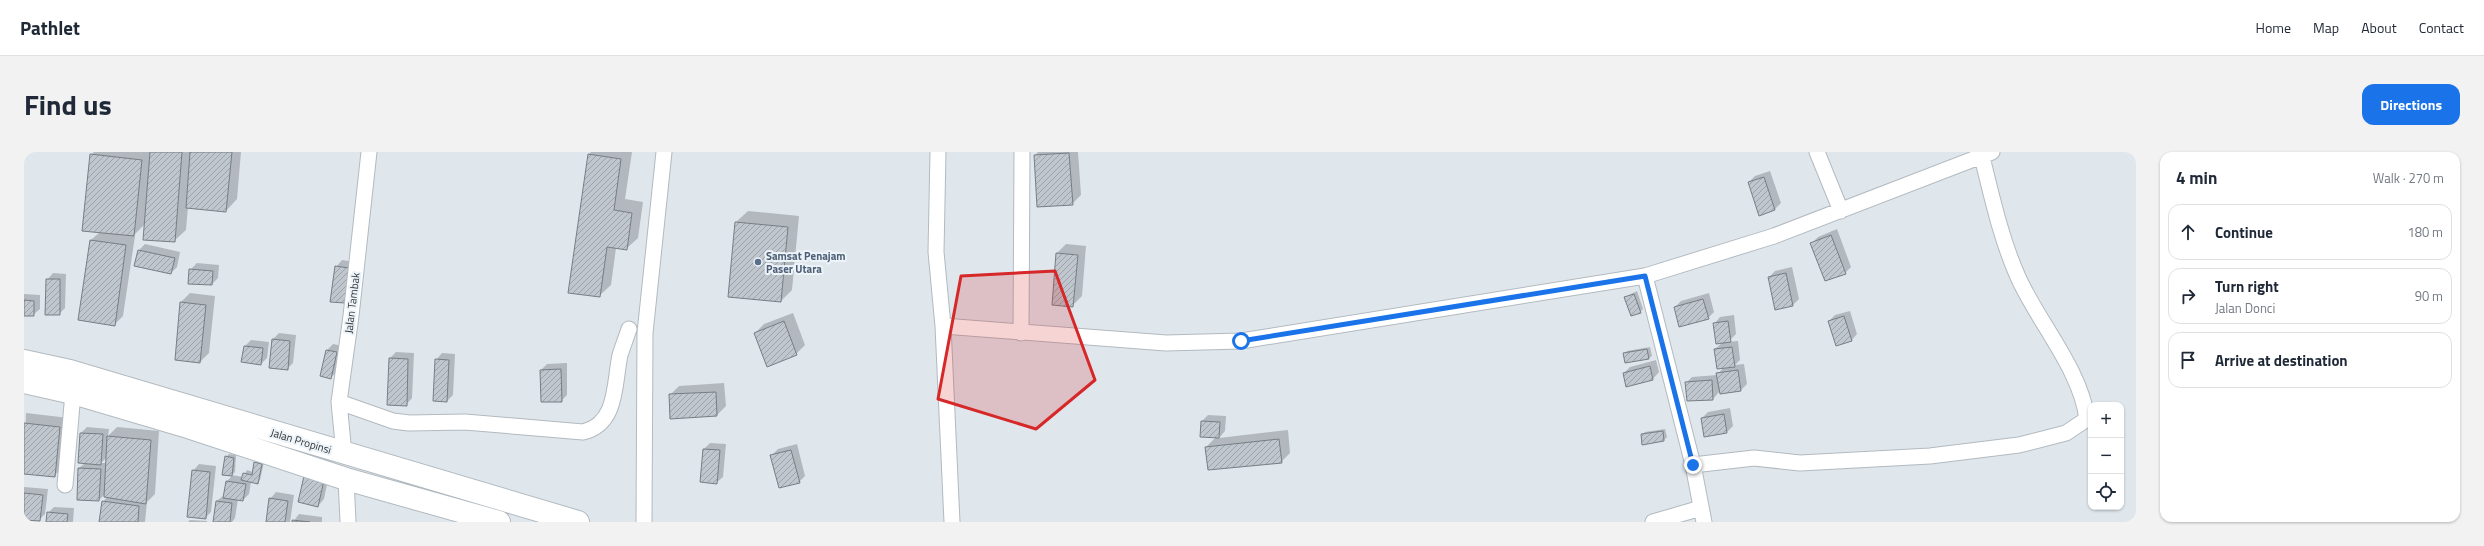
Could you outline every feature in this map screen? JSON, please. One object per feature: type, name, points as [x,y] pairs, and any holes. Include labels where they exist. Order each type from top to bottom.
[{"type":"highway","name":"Jalan Propinsi","points":[[24,361],[70,371],[344,454],[578,522]]},
{"type":"highway","points":[[24,382],[73,394],[188,427],[346,479],[499,522]]},
{"type":"street","name":"Jalan Tambak","points":[[344,454],[339,402],[351,316],[369,152]]},
{"type":"street","points":[[644,522],[645,333],[664,152]]},
{"type":"street","points":[[938,152],[936,252],[943,326],[952,522]]},
{"type":"street","points":[[1021,333],[1022,152]]},
{"type":"street","points":[[1818,152],[1841,211]]},
{"type":"street","points":[[943,326],[1166,343],[1241,341],[1645,276],[1774,236],[1987,154],[2001,229],[2018,277],[2074,379],[2085,407],[2087,419],[2077,428],[2059,435],[2019,446],[1930,456],[1800,463],[1754,458],[1693,465]]},
{"type":"street","points":[[1645,276],[1693,465],[1703,515],[1653,522]]},
{"type":"street","points":[[339,402],[393,421],[409,423],[465,422],[583,432],[594,430],[604,420],[616,394],[620,356],[629,329]]},
{"type":"street","points":[[65,485],[73,394]]},
{"type":"street","points":[[346,479],[348,522]]},
{"type":"highlighted area","points":[[1055,271],[1095,380],[1036,429],[938,399],[961,276]]},
{"type":"building","points":[[150,152],[182,152],[175,242],[143,240]]},
{"type":"building","points":[[190,152],[232,152],[226,212],[186,208]]},
{"type":"building","points":[[1069,153],[1073,205],[1037,207],[1034,155]]},
{"type":"building","points":[[90,154],[142,160],[134,236],[82,231]]},
{"type":"building","points":[[588,154],[621,159],[614,210],[632,213],[627,250],[607,247],[600,297],[568,293]]},
{"type":"building","points":[[1764,177],[1775,210],[1759,216],[1748,182]]},
{"type":"building","name":"Samsat Penajam Paser Utara","points":[[735,222],[788,227],[781,302],[728,297]]},
{"type":"building","points":[[1831,235],[1846,274],[1825,281],[1810,243]]},
{"type":"building","points":[[90,240],[126,245],[115,326],[78,320]]},
{"type":"building","points":[[138,250],[175,258],[171,274],[134,266]]},
{"type":"building","points":[[1056,253],[1078,255],[1073,307],[1052,305]]},
{"type":"building","points":[[335,266],[349,268],[345,303],[330,302]]},
{"type":"building","points":[[189,269],[213,271],[212,285],[188,284]]},
{"type":"building","points":[[1786,273],[1793,306],[1775,310],[1768,277]]},
{"type":"building","points":[[46,279],[60,279],[60,315],[45,315]]},
{"type":"building","points":[[1634,294],[1641,313],[1631,316],[1624,297]]},
{"type":"building","points":[[1703,299],[1709,319],[1679,327],[1674,307]]},
{"type":"building","points":[[24,300],[34,301],[34,316],[24,316]]},
{"type":"building","points":[[180,302],[206,305],[200,363],[175,360]]},
{"type":"building","points":[[1844,316],[1852,341],[1836,346],[1828,321]]},
{"type":"building","points":[[784,321],[797,355],[767,367],[754,333]]},
{"type":"building","points":[[1728,321],[1731,342],[1716,344],[1713,323]]},
{"type":"building","points":[[272,339],[290,341],[288,370],[269,368]]},
{"type":"building","points":[[244,346],[263,348],[261,365],[241,362]]},
{"type":"building","points":[[1732,347],[1735,367],[1717,369],[1714,349]]},
{"type":"building","points":[[1647,349],[1649,359],[1625,363],[1623,353]]},
{"type":"building","points":[[326,350],[337,352],[331,379],[320,376]]},
{"type":"building","points":[[389,358],[408,359],[407,406],[387,405]]},
{"type":"building","points":[[435,359],[449,360],[447,402],[433,401]]},
{"type":"building","points":[[1650,366],[1653,380],[1626,387],[1623,373]]},
{"type":"building","points":[[561,369],[562,402],[541,402],[540,370]]},
{"type":"building","points":[[1738,370],[1741,391],[1720,394],[1716,373]]},
{"type":"building","points":[[1712,380],[1713,400],[1687,401],[1685,382]]},
{"type":"building","points":[[716,392],[717,416],[670,419],[669,394]]},
{"type":"building","points":[[1724,414],[1727,433],[1704,437],[1701,418]]},
{"type":"building","points":[[1201,421],[1220,422],[1219,438],[1200,437]]},
{"type":"building","points":[[24,423],[60,427],[55,477],[24,474]]},
{"type":"building","points":[[1663,431],[1664,441],[1642,445],[1641,434]]},
{"type":"building","points":[[80,433],[103,434],[101,465],[78,463]]},
{"type":"building","points":[[107,436],[151,440],[146,504],[104,497]]},
{"type":"building","points":[[1279,439],[1282,463],[1208,470],[1205,447]]},
{"type":"building","points":[[703,449],[720,450],[717,484],[700,482]]},
{"type":"building","points":[[791,450],[800,483],[779,488],[770,455]]},
{"type":"building","points":[[225,456],[234,458],[232,476],[222,475]]},
{"type":"building","points":[[254,462],[262,464],[258,484],[241,480],[243,473],[252,475]]},
{"type":"building","points":[[78,468],[101,469],[99,501],[77,500]]},
{"type":"building","points":[[192,470],[210,472],[206,519],[187,517]]},
{"type":"building","points":[[304,476],[324,480],[318,507],[298,502]]},
{"type":"building","points":[[226,481],[246,484],[243,501],[223,498]]},
{"type":"building","points":[[24,493],[43,495],[40,521],[24,520]]},
{"type":"building","points":[[269,498],[288,501],[285,522],[266,522]]},
{"type":"building","points":[[102,501],[139,506],[138,522],[99,522]]},
{"type":"building","points":[[216,501],[232,503],[230,522],[213,522]]},
{"type":"building","points":[[47,512],[68,514],[67,522],[46,522]]},
{"type":"building","points":[[292,520],[310,522],[292,522]]},
{"type":"place","name":"Samsat Penajam Paser Utara","points":[[758,262]]},
{"type":"route","points":[[1241,341],[1645,276],[1693,465]]}]
